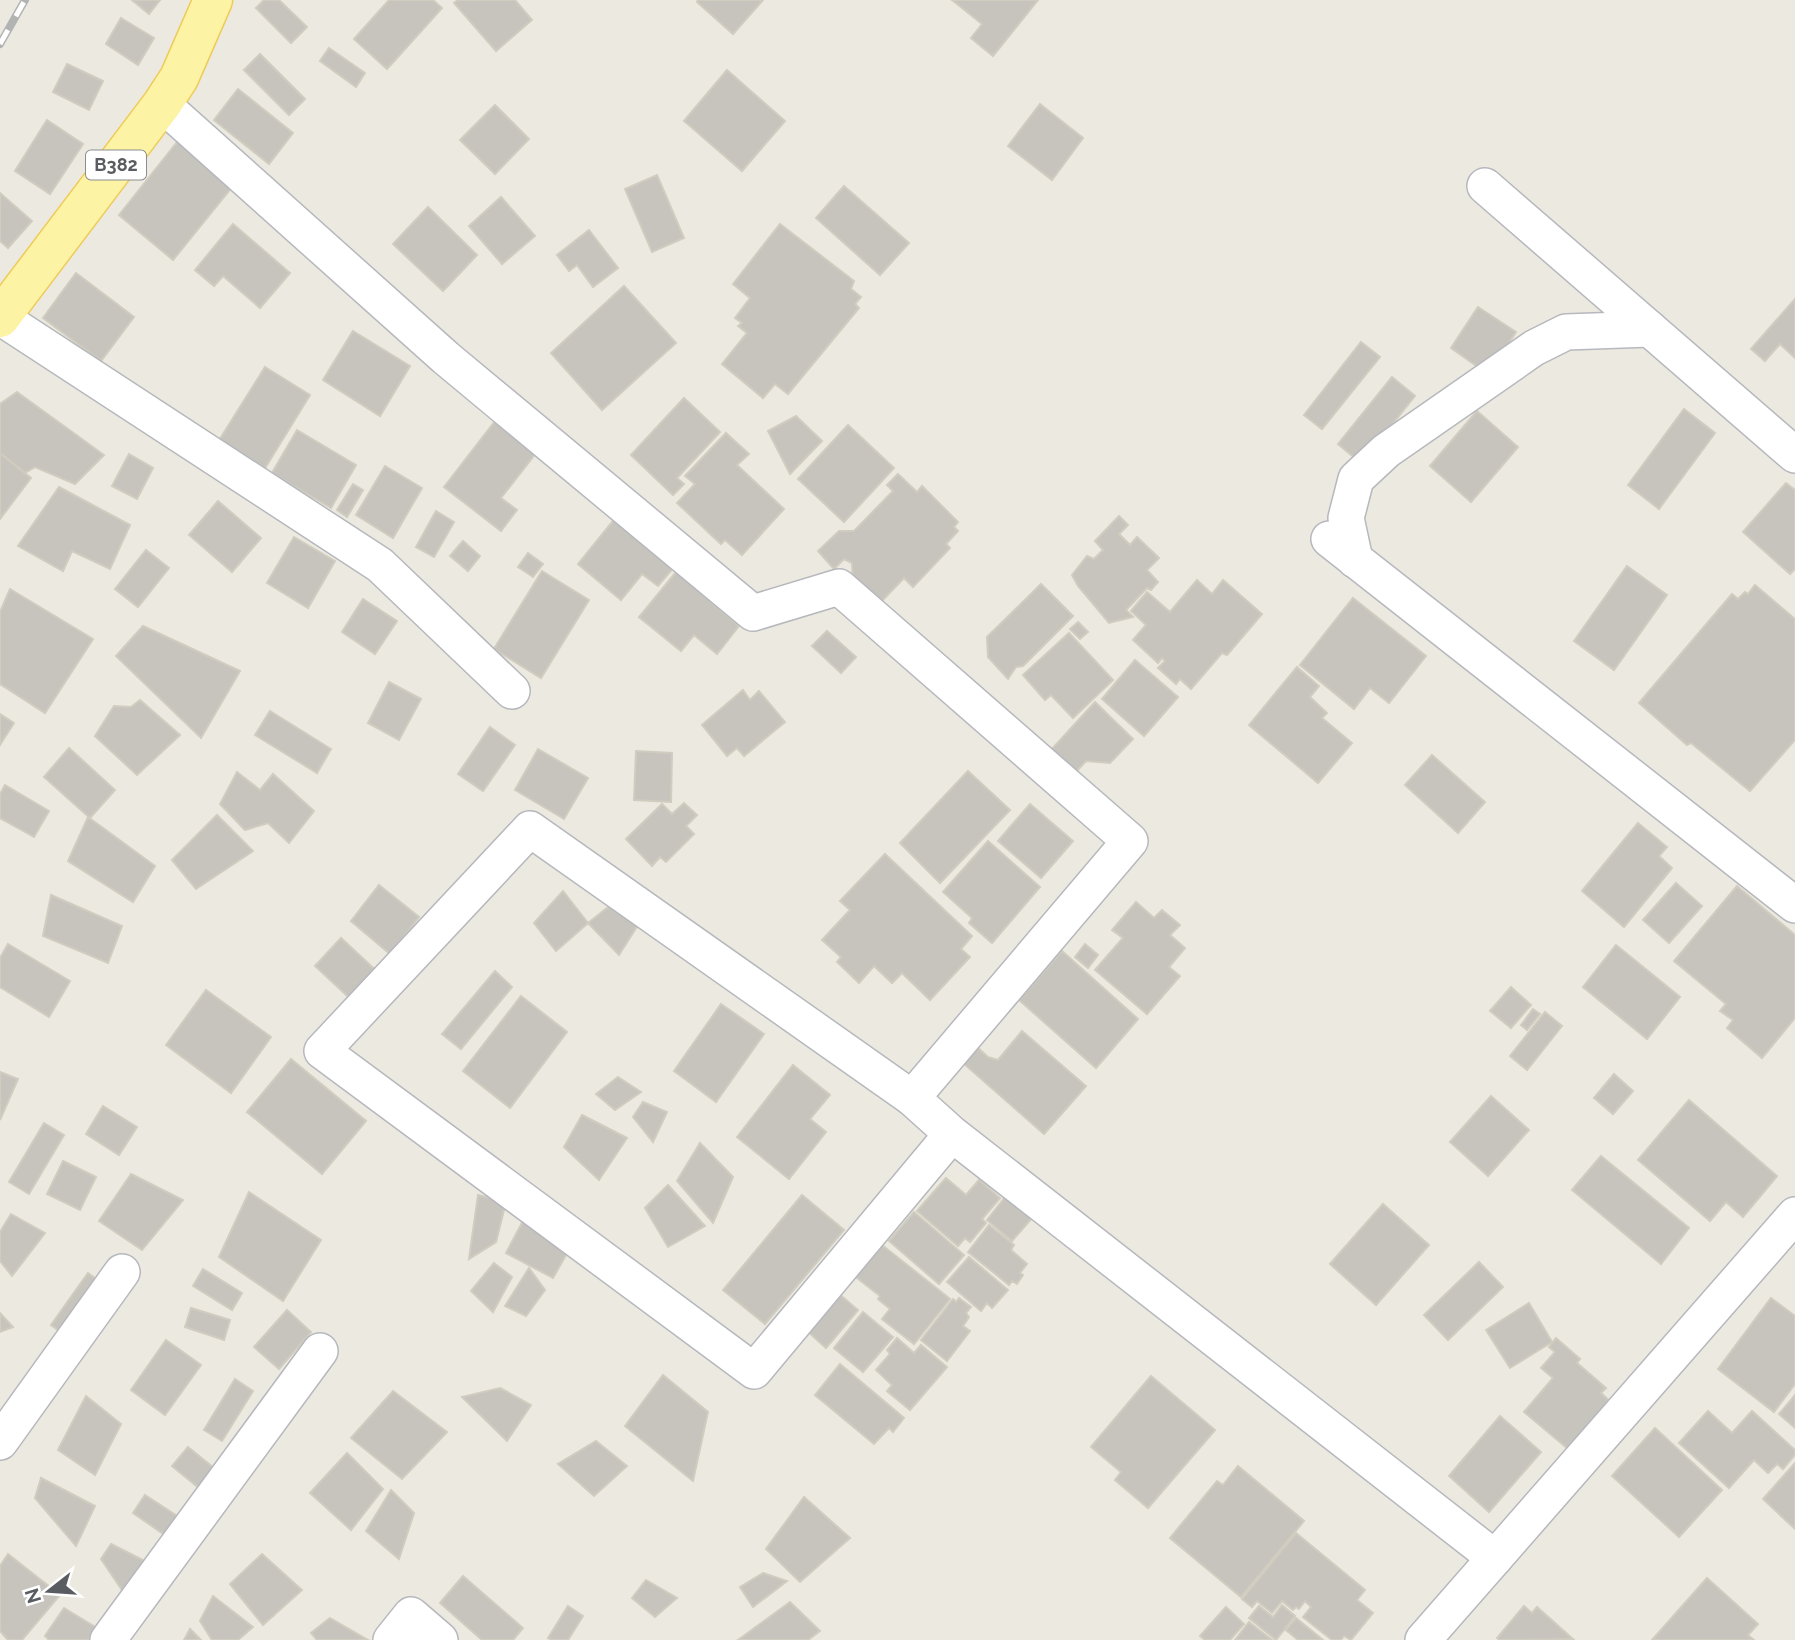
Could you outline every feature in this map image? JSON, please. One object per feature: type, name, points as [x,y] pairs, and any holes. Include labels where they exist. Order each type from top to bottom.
[{"type":"main road","name":"B382","points":[[0,318],[162,104],[188,59],[213,0]]},
{"type":"street","points":[[162,104],[446,358],[753,613],[839,587],[1130,841],[912,1098]]},
{"type":"street","points":[[1485,186],[1650,328],[1792,445]]},
{"type":"street","points":[[0,318],[380,565],[512,691]]},
{"type":"street","points":[[1650,328],[1566,332],[1534,348],[1386,451],[1356,480],[1346,518],[1342,549],[1795,905]]},
{"type":"street","points":[[952,1134],[754,1371],[322,1051],[530,829],[912,1098],[952,1134],[1495,1558]]},
{"type":"street","points":[[1423,1640],[1495,1558],[1783,1253],[1795,1215]]},
{"type":"street","points":[[0,1442],[122,1272]]},
{"type":"street","points":[[108,1640],[320,1351]]},
{"type":"street","points":[[391,1640],[411,1615],[440,1640]]},
{"type":"building","points":[[132,0],[160,0],[149,14]]},
{"type":"building","points":[[264,0],[279,0],[307,27],[291,43],[256,8]]},
{"type":"building","points":[[389,0],[433,0],[442,8],[387,69],[354,39]]},
{"type":"building","points":[[458,0],[515,0],[532,20],[496,51],[454,3]]},
{"type":"building","points":[[763,0],[733,34],[697,2]]},
{"type":"building","points":[[952,0],[1038,0],[993,56],[971,38],[982,24]]},
{"type":"building","points":[[121,18],[154,38],[138,65],[106,44]]},
{"type":"building","points":[[329,48],[365,73],[356,87],[320,61]]},
{"type":"building","points":[[260,54],[305,99],[289,115],[244,70]]},
{"type":"building","points":[[67,64],[103,81],[89,110],[53,92]]},
{"type":"building","points":[[727,70],[785,121],[742,171],[684,121]]},
{"type":"building","points":[[238,89],[293,133],[269,164],[214,120]]},
{"type":"building","points":[[1040,104],[1083,138],[1052,180],[1008,146]]},
{"type":"building","points":[[495,105],[529,139],[495,174],[460,140]]},
{"type":"building","points":[[47,120],[83,144],[50,194],[15,171]]},
{"type":"building","points":[[178,141],[233,186],[173,260],[119,215]]},
{"type":"building","points":[[657,175],[684,238],[652,252],[625,189]]},
{"type":"building","points":[[844,186],[909,243],[880,275],[816,218]]},
{"type":"building","points":[[0,193],[32,221],[8,248],[0,241]]},
{"type":"building","points":[[501,197],[535,236],[502,264],[469,226]]},
{"type":"building","points":[[428,207],[477,255],[443,291],[393,244]]},
{"type":"building","points":[[233,224],[290,273],[260,308],[223,276],[214,286],[195,270]]},
{"type":"building","points":[[780,224],[854,281],[851,289],[861,297],[855,304],[859,308],[788,394],[775,384],[763,398],[722,364],[747,333],[738,326],[742,323],[735,318],[750,298],[733,284]]},
{"type":"building","points":[[589,230],[618,268],[593,287],[577,265],[569,271],[557,255]]},
{"type":"building","points":[[76,273],[134,317],[101,361],[43,318]]},
{"type":"building","points":[[624,286],[676,343],[602,410],[551,353]]},
{"type":"building","points":[[1795,299],[1795,358],[1780,344],[1765,361],[1751,349]]},
{"type":"building","points":[[1478,307],[1516,332],[1488,374],[1451,348]]},
{"type":"building","points":[[353,331],[410,366],[380,416],[323,380]]},
{"type":"building","points":[[1361,342],[1380,357],[1322,429],[1304,415]]},
{"type":"building","points":[[265,367],[310,395],[264,470],[218,442]]},
{"type":"building","points":[[1392,377],[1415,396],[1361,463],[1338,444]]},
{"type":"building","points":[[17,392],[104,455],[75,484],[35,467],[25,473],[0,453],[0,404]]},
{"type":"building","points":[[684,398],[720,432],[677,478],[684,484],[673,495],[631,455]]},
{"type":"building","points":[[1684,409],[1715,433],[1659,509],[1628,485]]},
{"type":"building","points":[[1477,411],[1518,447],[1471,502],[1430,466]]},
{"type":"building","points":[[499,416],[540,448],[501,498],[517,510],[501,531],[444,487]]},
{"type":"building","points":[[796,416],[822,441],[790,474],[768,431]]},
{"type":"building","points":[[848,425],[894,468],[844,522],[798,479]]},
{"type":"building","points":[[297,430],[356,465],[331,508],[272,473]]},
{"type":"building","points":[[726,433],[749,454],[737,465],[784,509],[742,555],[725,540],[721,544],[677,503],[695,484],[685,476]]},
{"type":"building","points":[[0,453],[31,478],[0,519]]},
{"type":"building","points":[[129,454],[153,468],[137,499],[112,486]]},
{"type":"building","points":[[385,466],[422,488],[393,538],[356,515]]},
{"type":"building","points":[[898,474],[917,492],[922,486],[958,522],[954,527],[958,531],[946,544],[950,548],[913,587],[904,578],[877,606],[853,583],[852,563],[844,559],[834,569],[818,551],[839,531],[854,531],[893,491],[887,485]]},
{"type":"building","points":[[1786,483],[1795,490],[1795,569],[1790,574],[1743,532]]},
{"type":"building","points":[[353,484],[363,490],[347,517],[337,510]]},
{"type":"building","points":[[59,487],[130,525],[110,569],[72,551],[63,571],[18,546]]},
{"type":"building","points":[[218,501],[261,538],[232,572],[189,535]]},
{"type":"building","points":[[436,511],[454,522],[434,557],[416,547]]},
{"type":"building","points":[[621,511],[680,560],[658,586],[642,574],[621,600],[578,564]]},
{"type":"building","points":[[1119,516],[1128,525],[1119,534],[1130,545],[1137,537],[1159,558],[1147,570],[1158,582],[1151,590],[1147,588],[1126,610],[1133,617],[1109,623],[1072,575],[1087,556],[1094,559],[1103,550],[1095,541]]},
{"type":"building","points":[[294,537],[335,561],[308,608],[267,583]]},
{"type":"building","points":[[463,541],[480,556],[468,571],[450,556]]},
{"type":"building","points":[[146,550],[169,568],[138,607],[115,589]]},
{"type":"building","points":[[528,553],[543,564],[533,577],[518,567]]},
{"type":"building","points":[[681,566],[717,596],[711,602],[739,626],[717,654],[694,635],[681,651],[639,617]]},
{"type":"building","points":[[1627,566],[1667,595],[1614,670],[1574,641]]},
{"type":"building","points":[[542,571],[589,600],[541,678],[494,649]]},
{"type":"building","points":[[1197,580],[1212,594],[1223,580],[1262,614],[1227,655],[1222,653],[1191,689],[1180,679],[1176,684],[1158,668],[1165,661],[1162,658],[1158,663],[1133,640],[1146,625],[1131,611],[1147,592],[1170,612]]},
{"type":"building","points":[[1041,584],[1073,616],[1023,666],[1016,667],[1008,679],[988,657],[987,637]]},
{"type":"building","points":[[1755,585],[1795,619],[1795,740],[1750,791],[1691,743],[1687,745],[1639,703],[1732,594],[1738,599],[1745,592],[1748,594]]},
{"type":"building","points":[[10,589],[93,639],[45,713],[0,684],[0,612]]},
{"type":"building","points":[[1353,598],[1426,656],[1389,703],[1370,688],[1354,709],[1300,665]]},
{"type":"building","points":[[363,599],[397,621],[375,654],[342,632]]},
{"type":"building","points":[[1078,622],[1088,632],[1080,639],[1070,629]]},
{"type":"building","points":[[143,626],[240,671],[201,738],[116,656]]},
{"type":"building","points":[[827,631],[856,657],[841,673],[812,646]]},
{"type":"building","points":[[1069,633],[1113,680],[1073,718],[1051,695],[1045,700],[1023,675]]},
{"type":"building","points":[[1135,660],[1178,697],[1144,736],[1102,699]]},
{"type":"building","points":[[1297,667],[1319,686],[1310,697],[1327,713],[1322,718],[1352,743],[1318,783],[1249,725]]},
{"type":"building","points":[[389,682],[421,699],[399,740],[368,723]]},
{"type":"building","points":[[743,690],[750,700],[759,691],[785,722],[744,756],[737,748],[727,756],[702,725]]},
{"type":"building","points":[[140,700],[180,735],[137,775],[95,736],[114,706],[131,707]]},
{"type":"building","points":[[1095,702],[1133,739],[1110,763],[1086,761],[1075,773],[1051,750]]},
{"type":"building","points":[[270,711],[331,749],[317,773],[255,735]]},
{"type":"building","points":[[0,714],[14,723],[0,745]]},
{"type":"building","points":[[490,727],[515,745],[483,791],[458,774]]},
{"type":"building","points":[[69,748],[115,790],[90,818],[44,777]]},
{"type":"building","points":[[538,749],[588,778],[564,819],[515,790]]},
{"type":"building","points":[[636,751],[672,753],[671,802],[634,800]]},
{"type":"building","points":[[1432,755],[1485,802],[1458,833],[1405,785]]},
{"type":"building","points":[[968,771],[1010,810],[940,883],[900,843]]},
{"type":"building","points":[[237,772],[260,790],[273,774],[314,811],[289,843],[268,823],[245,830],[220,804]]},
{"type":"building","points":[[5,785],[49,811],[34,837],[0,818],[0,794]]},
{"type":"building","points":[[684,803],[697,815],[686,826],[694,834],[666,862],[660,857],[652,866],[626,839],[662,804],[672,814]]},
{"type":"building","points":[[1030,804],[1073,841],[1041,878],[998,841]]},
{"type":"building","points":[[217,815],[253,851],[196,889],[172,860]]},
{"type":"building","points":[[88,817],[155,866],[133,902],[68,861]]},
{"type":"building","points":[[1638,823],[1667,847],[1659,856],[1672,868],[1624,927],[1582,891]]},
{"type":"building","points":[[988,841],[1040,887],[992,943],[969,923],[972,918],[943,892]]},
{"type":"building","points":[[885,854],[972,936],[961,949],[970,957],[930,1000],[902,973],[892,983],[874,966],[859,983],[837,962],[841,957],[822,940],[850,910],[840,901]]},
{"type":"building","points":[[1676,883],[1702,906],[1669,943],[1643,920]]},
{"type":"building","points":[[379,885],[419,917],[390,954],[351,921]]},
{"type":"building","points":[[1737,886],[1795,935],[1795,1018],[1762,1058],[1727,1028],[1733,1020],[1720,1011],[1726,1004],[1674,961]]},
{"type":"building","points":[[563,891],[588,923],[556,951],[534,923]]},
{"type":"building","points":[[51,895],[122,926],[108,963],[43,936]]},
{"type":"building","points":[[1136,902],[1154,918],[1162,910],[1180,925],[1170,935],[1185,948],[1169,967],[1180,976],[1147,1014],[1095,970],[1123,938],[1112,930]]},
{"type":"building","points":[[608,907],[643,917],[619,955],[588,923]]},
{"type":"building","points":[[341,938],[382,976],[356,1004],[315,966]]},
{"type":"building","points":[[8,944],[70,981],[49,1017],[0,987],[0,958]]},
{"type":"building","points":[[1085,944],[1098,955],[1088,968],[1075,957]]},
{"type":"building","points":[[1616,945],[1680,997],[1647,1039],[1583,987]]},
{"type":"building","points":[[1062,951],[1138,1019],[1096,1068],[1019,1000]]},
{"type":"building","points":[[495,971],[512,987],[461,1049],[442,1034]]},
{"type":"building","points":[[1511,987],[1531,1005],[1511,1028],[1490,1011]]},
{"type":"building","points":[[206,990],[271,1037],[231,1093],[166,1045]]},
{"type":"building","points":[[521,996],[567,1032],[510,1108],[463,1071]]},
{"type":"building","points":[[721,1004],[764,1034],[716,1102],[674,1071]]},
{"type":"building","points":[[1533,1009],[1540,1014],[1527,1030],[1521,1025]]},
{"type":"building","points":[[1545,1012],[1562,1026],[1527,1070],[1510,1056]]},
{"type":"building","points":[[1022,1031],[1086,1086],[1044,1134],[963,1063],[977,1047],[988,1057],[998,1060]]},
{"type":"building","points":[[291,1059],[366,1121],[322,1174],[247,1112]]},
{"type":"building","points":[[793,1065],[830,1095],[810,1119],[826,1132],[789,1179],[737,1137]]},
{"type":"building","points":[[0,1072],[18,1079],[0,1120]]},
{"type":"building","points":[[1614,1074],[1633,1091],[1613,1114],[1594,1098]]},
{"type":"building","points":[[618,1077],[641,1092],[615,1110],[596,1094]]},
{"type":"building","points":[[1491,1096],[1529,1130],[1488,1176],[1450,1142]]},
{"type":"building","points":[[1689,1100],[1777,1176],[1743,1217],[1726,1202],[1710,1221],[1638,1160]]},
{"type":"building","points":[[643,1102],[667,1112],[653,1142],[633,1117]]},
{"type":"building","points":[[103,1106],[137,1127],[119,1155],[86,1134]]},
{"type":"building","points":[[582,1115],[627,1138],[599,1180],[564,1147]]},
{"type":"building","points":[[44,1123],[64,1135],[29,1194],[9,1182]]},
{"type":"building","points":[[700,1143],[733,1177],[713,1223],[677,1181]]},
{"type":"building","points":[[1601,1156],[1689,1228],[1661,1264],[1572,1190]]},
{"type":"building","points":[[63,1161],[96,1177],[80,1210],[47,1194]]},
{"type":"building","points":[[131,1174],[183,1200],[142,1250],[99,1221]]},
{"type":"building","points":[[946,1178],[966,1195],[979,1180],[1000,1198],[982,1219],[986,1223],[970,1242],[965,1238],[958,1246],[917,1211]]},
{"type":"building","points":[[668,1185],[705,1226],[668,1247],[645,1208]]},
{"type":"building","points":[[249,1192],[321,1240],[283,1301],[219,1257]]},
{"type":"building","points":[[478,1195],[506,1202],[496,1242],[469,1259]]},
{"type":"building","points":[[802,1195],[844,1230],[765,1324],[723,1290]]},
{"type":"building","points":[[1006,1196],[1032,1218],[1012,1241],[987,1220]]},
{"type":"building","points":[[1383,1204],[1429,1245],[1376,1305],[1330,1264]]},
{"type":"building","points":[[914,1212],[964,1255],[939,1284],[889,1241]]},
{"type":"building","points":[[11,1214],[45,1233],[12,1276],[0,1261],[0,1232]]},
{"type":"building","points":[[523,1221],[570,1248],[553,1278],[506,1253]]},
{"type":"building","points":[[989,1225],[1014,1245],[1011,1250],[1027,1264],[1020,1273],[1023,1275],[1017,1284],[1012,1281],[1009,1285],[968,1252]]},
{"type":"building","points":[[877,1241],[950,1299],[914,1344],[882,1319],[890,1309],[878,1299],[880,1296],[852,1274]]},
{"type":"building","points":[[969,1257],[1008,1290],[992,1308],[987,1303],[981,1311],[947,1282]]},
{"type":"building","points":[[1479,1262],[1503,1287],[1448,1340],[1424,1315]]},
{"type":"building","points":[[494,1263],[512,1277],[493,1312],[471,1291]]},
{"type":"building","points":[[529,1268],[545,1290],[526,1316],[505,1306]]},
{"type":"building","points":[[203,1269],[242,1293],[232,1310],[193,1286]]},
{"type":"building","points":[[88,1273],[121,1297],[84,1349],[51,1325]]},
{"type":"building","points":[[838,1293],[858,1310],[826,1348],[806,1330]]},
{"type":"building","points":[[959,1298],[971,1307],[966,1313],[969,1317],[963,1326],[970,1331],[947,1361],[921,1340],[953,1299],[956,1302]]},
{"type":"building","points":[[1771,1298],[1795,1316],[1795,1384],[1774,1412],[1718,1369]]},
{"type":"building","points":[[1529,1303],[1552,1342],[1510,1368],[1486,1330]]},
{"type":"building","points":[[191,1308],[230,1320],[224,1340],[185,1327]]},
{"type":"building","points":[[287,1310],[311,1332],[279,1369],[254,1347]]},
{"type":"building","points":[[863,1312],[893,1337],[863,1372],[834,1348]]},
{"type":"building","points":[[0,1313],[13,1327],[0,1332]]},
{"type":"building","points":[[897,1338],[914,1353],[921,1345],[947,1367],[910,1410],[887,1391],[892,1385],[876,1370],[890,1354],[887,1350]]},
{"type":"building","points":[[1556,1338],[1580,1359],[1577,1363],[1606,1388],[1601,1393],[1613,1404],[1568,1449],[1524,1412],[1553,1378],[1541,1368],[1555,1352],[1549,1347]]},
{"type":"building","points":[[166,1340],[201,1365],[165,1415],[131,1390]]},
{"type":"building","points":[[840,1364],[904,1418],[893,1432],[889,1428],[874,1444],[815,1395]]},
{"type":"building","points":[[663,1375],[708,1412],[693,1481],[625,1426]]},
{"type":"building","points":[[1151,1376],[1215,1430],[1148,1508],[1115,1480],[1121,1472],[1091,1447]]},
{"type":"building","points":[[235,1379],[253,1391],[222,1441],[204,1430]]},
{"type":"building","points":[[500,1388],[531,1405],[507,1441],[462,1397]]},
{"type":"building","points":[[393,1391],[447,1432],[402,1479],[351,1438]]},
{"type":"building","points":[[1795,1395],[1795,1428],[1779,1414]]},
{"type":"building","points":[[86,1396],[121,1424],[95,1475],[58,1450]]},
{"type":"building","points":[[1708,1411],[1732,1433],[1752,1411],[1795,1450],[1795,1455],[1783,1469],[1777,1464],[1768,1473],[1754,1460],[1729,1488],[1679,1443]]},
{"type":"building","points":[[1500,1416],[1541,1452],[1489,1512],[1449,1476]]},
{"type":"building","points":[[1655,1428],[1722,1490],[1679,1537],[1612,1476]]},
{"type":"building","points":[[596,1441],[627,1466],[594,1496],[558,1464]]},
{"type":"building","points":[[188,1447],[215,1469],[199,1488],[172,1466]]},
{"type":"building","points":[[347,1453],[383,1489],[351,1530],[310,1493]]},
{"type":"building","points":[[1795,1463],[1795,1529],[1763,1499]]},
{"type":"building","points":[[1238,1466],[1304,1521],[1241,1597],[1170,1538],[1217,1481],[1223,1485]]},
{"type":"building","points":[[41,1478],[95,1506],[76,1546],[35,1498]]},
{"type":"building","points":[[391,1490],[414,1513],[399,1559],[366,1531]]},
{"type":"building","points":[[145,1495],[185,1521],[172,1540],[133,1513]]},
{"type":"building","points":[[804,1497],[850,1538],[800,1582],[766,1549]]},
{"type":"building","points":[[1296,1533],[1365,1590],[1357,1600],[1373,1613],[1351,1640],[1344,1636],[1341,1640],[1332,1640],[1303,1617],[1311,1607],[1305,1601],[1299,1609],[1296,1607],[1293,1610],[1282,1601],[1272,1613],[1257,1601],[1252,1607],[1242,1599]]},
{"type":"building","points":[[111,1544],[149,1563],[124,1593],[101,1559]]},
{"type":"building","points":[[8,1554],[60,1595],[22,1640],[8,1640],[0,1631],[0,1566]]},
{"type":"building","points":[[262,1554],[302,1590],[263,1625],[230,1584]]},
{"type":"building","points":[[763,1573],[787,1581],[753,1607],[740,1587]]},
{"type":"building","points":[[463,1576],[523,1628],[513,1640],[482,1640],[440,1603]]},
{"type":"building","points":[[1707,1578],[1758,1624],[1748,1635],[1754,1640],[1652,1640]]},
{"type":"building","points":[[646,1580],[677,1598],[655,1617],[632,1598]]},
{"type":"building","points":[[213,1596],[253,1627],[238,1640],[212,1640],[200,1621]]},
{"type":"building","points":[[790,1602],[820,1631],[808,1640],[738,1640]]},
{"type":"building","points":[[1282,1605],[1295,1616],[1276,1640],[1249,1618],[1259,1606],[1273,1617]]},
{"type":"building","points":[[568,1606],[583,1616],[568,1640],[548,1638]]},
{"type":"building","points":[[1524,1606],[1532,1613],[1537,1607],[1573,1639],[1497,1638]]},
{"type":"building","points":[[1226,1607],[1244,1624],[1230,1640],[1205,1640],[1200,1636]]},
{"type":"building","points":[[64,1608],[97,1628],[88,1640],[49,1640],[45,1636]]},
{"type":"building","points":[[330,1618],[368,1640],[317,1640],[311,1633]]},
{"type":"building","points":[[1296,1618],[1323,1640],[1298,1640],[1286,1630]]},
{"type":"building","points":[[1249,1622],[1272,1640],[1235,1640]]},
{"type":"building","points":[[190,1629],[201,1640],[184,1640]]},
{"type":"railway","points":[[0,44],[25,0]]}]
